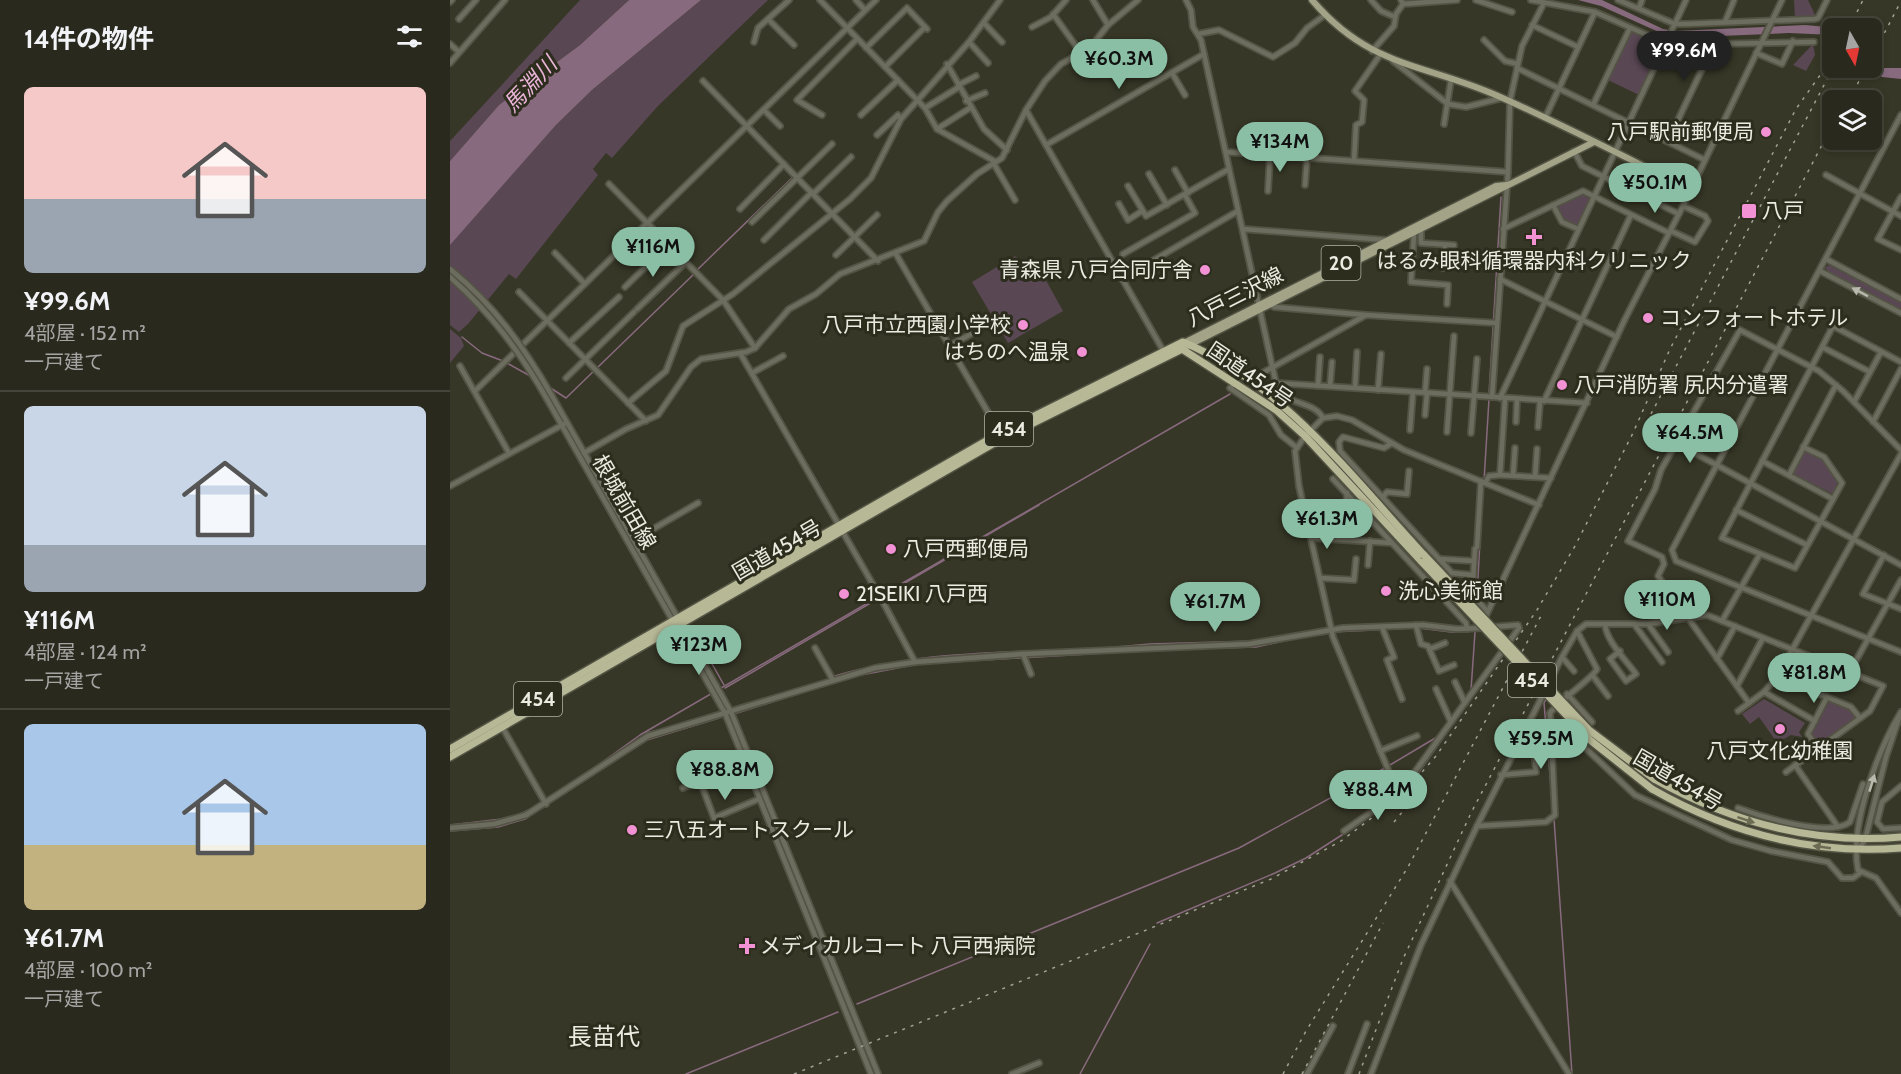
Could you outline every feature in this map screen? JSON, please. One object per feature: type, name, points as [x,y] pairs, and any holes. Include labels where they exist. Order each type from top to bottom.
[{"type":"highway","name":"国道454号","points":[[450,757],[500,725],[1001,436],[1185,345]]},
{"type":"highway","name":"国道454号","points":[[1185,345],[1249,381],[1307,433],[1590,740],[1652,789],[1686,808],[1752,833],[1787,842],[1858,850],[1901,848]]},
{"type":"highway","name":"国道454号","points":[[1185,345],[1307,433]]},
{"type":"highway","name":"国道454号","points":[[1423,558],[1576,718],[1609,747],[1654,779],[1699,802],[1756,824],[1796,833],[1857,840],[1901,837]]},
{"type":"highway","name":"国道454号","points":[[450,749],[500,725]]},
{"type":"main road","points":[[1312,0],[1344,33],[1372,51],[1510,101],[1691,190]]},
{"type":"main road","name":"八戸三沢線","points":[[1185,345],[1387,240],[1496,186],[1506,184],[1594,142]]},
{"type":"main road","name":"八戸三沢線","points":[[1260,307],[1271,304],[1498,192],[1506,184]]},
{"type":"street","points":[[459,19],[476,0]]},
{"type":"street","points":[[494,0],[500,6]]},
{"type":"street","points":[[450,63],[505,0]]},
{"type":"street","points":[[754,42],[758,28],[789,0]]},
{"type":"street","points":[[820,0],[925,108],[937,129],[995,163],[1015,200]]},
{"type":"street","points":[[856,0],[865,10]]},
{"type":"street","points":[[475,391],[876,0]]},
{"type":"street","points":[[628,403],[666,371],[683,326],[723,300],[832,213],[871,178],[901,119],[947,64],[969,42],[1000,0]]},
{"type":"street","points":[[1032,27],[1053,14],[1065,0]]},
{"type":"street","points":[[1093,0],[1108,25]]},
{"type":"street","points":[[584,453],[663,410],[696,362],[707,357],[740,353],[755,348],[789,309],[816,294],[840,274],[896,254],[924,241],[944,205],[977,174],[995,163],[1007,150],[1026,110],[1045,81],[1061,64],[1097,42],[1108,25],[1138,0]]},
{"type":"street","points":[[1186,0],[1191,10],[1193,27],[1198,34],[1204,54],[1276,383],[1279,392],[1290,400],[1317,410],[1323,417]]},
{"type":"street","points":[[1371,0],[1381,11],[1395,17]]},
{"type":"street","points":[[1372,51],[1394,26],[1395,17],[1402,2],[1457,0]]},
{"type":"street","points":[[1476,0],[1512,12]]},
{"type":"street","points":[[1531,0],[1595,12],[1665,43],[1814,42]]},
{"type":"street","points":[[1618,0],[1674,25],[1815,19],[1818,18],[1827,0]]},
{"type":"street","points":[[1639,8],[1642,0]]},
{"type":"street","points":[[1500,475],[1502,398],[1686,0]]},
{"type":"street","points":[[1725,22],[1734,0]]},
{"type":"street","points":[[1480,628],[1617,337],[1691,190],[1782,0]]},
{"type":"street","points":[[1490,397],[1508,172],[1510,101],[1518,66],[1532,25],[1544,3]]},
{"type":"street","points":[[866,48],[907,8],[926,28],[885,67]]},
{"type":"street","points":[[1545,118],[1595,12]]},
{"type":"street","points":[[1053,14],[1081,53]]},
{"type":"street","points":[[1198,34],[1219,30],[1273,57],[1295,43],[1307,28],[1325,15]]},
{"type":"street","points":[[768,19],[794,45]]},
{"type":"street","points":[[984,23],[1002,42]]},
{"type":"street","points":[[1532,25],[1578,47]]},
{"type":"street","points":[[1593,105],[1630,28]]},
{"type":"street","points":[[822,115],[797,100],[857,39]]},
{"type":"street","points":[[1484,40],[1505,61],[1705,160]]},
{"type":"street","points":[[1756,53],[1782,64],[1793,41]]},
{"type":"street","points":[[969,42],[988,63]]},
{"type":"street","points":[[450,44],[459,52]]},
{"type":"street","points":[[1668,141],[1714,44]]},
{"type":"street","points":[[1046,145],[1204,54]]},
{"type":"street","points":[[1354,161],[1356,125],[1362,122],[1364,100],[1354,91],[1380,55]]},
{"type":"street","points":[[1392,60],[1448,105],[1466,107],[1502,98]]},
{"type":"street","points":[[947,64],[970,108],[989,136],[1007,150]]},
{"type":"street","points":[[1172,73],[1185,95]]},
{"type":"street","points":[[925,108],[976,76]]},
{"type":"street","points":[[861,115],[898,80]]},
{"type":"street","points":[[1444,124],[1451,80]]},
{"type":"street","points":[[704,81],[878,261]]},
{"type":"street","points":[[966,101],[985,93]]},
{"type":"street","points":[[937,129],[970,108]]},
{"type":"street","points":[[764,110],[780,126]]},
{"type":"street","points":[[1026,110],[1165,354]]},
{"type":"street","points":[[877,135],[898,115],[901,119]]},
{"type":"street","points":[[1901,115],[1673,546],[1672,554],[1676,561],[1901,652]]},
{"type":"street","points":[[752,222],[832,144]]},
{"type":"street","points":[[1574,151],[1582,166],[1679,214]]},
{"type":"street","points":[[1226,152],[1508,172]]},
{"type":"street","points":[[1268,191],[1270,155]]},
{"type":"street","points":[[764,240],[851,157]]},
{"type":"street","points":[[1305,185],[1307,158]]},
{"type":"street","points":[[740,209],[784,164]]},
{"type":"street","points":[[1128,186],[1146,216],[1229,169]]},
{"type":"street","points":[[1123,254],[1195,213],[1175,170]]},
{"type":"street","points":[[1149,174],[1167,205]]},
{"type":"street","points":[[1826,175],[1901,216]]},
{"type":"street","points":[[609,184],[723,300],[755,348]]},
{"type":"street","points":[[1503,229],[1580,191],[1695,242],[1703,231],[1707,219],[1683,206]]},
{"type":"street","points":[[1901,197],[1878,239],[1901,250]]},
{"type":"street","points":[[1119,204],[1128,220],[1142,211]]},
{"type":"street","points":[[1553,205],[1562,222],[1578,230]]},
{"type":"street","points":[[1123,278],[1238,211]]},
{"type":"street","points":[[836,255],[877,215]]},
{"type":"street","points":[[1538,427],[1542,401],[1631,215]]},
{"type":"street","points":[[1243,229],[1387,240]]},
{"type":"street","points":[[1421,230],[1421,243],[1454,245]]},
{"type":"street","points":[[1414,234],[1411,282],[1448,285],[1447,304]]},
{"type":"street","points":[[626,287],[668,244]]},
{"type":"street","points":[[1443,268],[1445,245]]},
{"type":"street","points":[[555,253],[585,284]]},
{"type":"street","points":[[896,254],[1001,436]]},
{"type":"street","points":[[1826,259],[1901,299]]},
{"type":"street","points":[[566,378],[685,263]]},
{"type":"street","points":[[450,269],[499,315],[519,342],[549,398]]},
{"type":"street","points":[[1820,271],[1901,313]]},
{"type":"street","points":[[450,277],[494,320],[514,345],[549,398]]},
{"type":"street","points":[[1500,279],[1617,337]]},
{"type":"street","points":[[519,292],[646,421]]},
{"type":"street","points":[[570,343],[619,297]]},
{"type":"street","points":[[1271,304],[1274,307],[1366,315],[1496,323]]},
{"type":"street","points":[[1249,381],[1366,315]]},
{"type":"street","points":[[1803,447],[1824,457],[1842,483],[1795,568],[1722,537],[1833,326],[1901,362]]},
{"type":"street","points":[[1738,711],[1764,692],[1777,677],[1901,452],[1836,385],[1811,367],[1740,330],[1676,443],[1628,541],[1662,557],[1664,564],[1658,576],[1749,702]]},
{"type":"street","points":[[950,346],[971,334]]},
{"type":"street","points":[[1447,432],[1454,336]]},
{"type":"street","points":[[1822,347],[1870,372]]},
{"type":"street","points":[[1854,402],[1881,351]]},
{"type":"street","points":[[1355,388],[1357,352]]},
{"type":"street","points":[[740,353],[915,662]]},
{"type":"street","points":[[1378,390],[1381,354]]},
{"type":"street","points":[[752,373],[783,356]]},
{"type":"street","points":[[1318,386],[1320,357]]},
{"type":"street","points":[[1471,433],[1477,359]]},
{"type":"street","points":[[1330,386],[1332,362]]},
{"type":"street","points":[[460,366],[509,453]]},
{"type":"street","points":[[1425,415],[1427,369]]},
{"type":"street","points":[[1873,422],[1901,369]]},
{"type":"street","points":[[1236,382],[1230,388],[1269,415],[1281,435],[1296,447]]},
{"type":"street","points":[[1276,383],[1587,403]]},
{"type":"street","points":[[1789,475],[1836,385]]},
{"type":"street","points":[[1410,430],[1413,392]]},
{"type":"street","name":"根城前田線","points":[[549,398],[678,623]]},
{"type":"street","points":[[1516,422],[1517,399]]},
{"type":"street","points":[[1396,791],[1331,630],[1295,461],[1296,447],[1323,417],[1337,416],[1352,420],[1392,443],[1539,505]]},
{"type":"street","points":[[450,486],[564,424]]},
{"type":"street","name":"根城前田線","points":[[564,424],[584,453],[634,540],[678,623]]},
{"type":"street","points":[[1392,443],[1384,448],[1343,437],[1339,442],[1340,451],[1452,573],[1473,575]]},
{"type":"street","points":[[1676,443],[1901,564]]},
{"type":"street","points":[[1513,475],[1515,448]]},
{"type":"street","points":[[1535,477],[1537,449]]},
{"type":"street","points":[[1762,461],[1833,499]]},
{"type":"street","points":[[1383,497],[1387,492],[1407,494],[1409,471]]},
{"type":"street","points":[[1487,611],[1472,594],[1483,482],[1490,476],[1500,475],[1551,478]]},
{"type":"street","points":[[1333,479],[1466,623],[1467,629]]},
{"type":"street","points":[[1343,540],[1347,492]]},
{"type":"street","points":[[634,540],[698,503]]},
{"type":"street","points":[[1736,510],[1807,545]]},
{"type":"street","points":[[1311,538],[1393,543]]},
{"type":"street","points":[[1368,565],[1370,541]]},
{"type":"street","points":[[1722,621],[1761,554]]},
{"type":"street","points":[[1884,555],[1863,594],[1901,609]]},
{"type":"street","points":[[1320,578],[1354,580],[1356,559]]},
{"type":"street","points":[[1440,559],[1474,561]]},
{"type":"street","points":[[1850,673],[1901,580]]},
{"type":"street","points":[[1371,1074],[1421,945],[1450,881],[1562,657],[1577,631],[1586,624],[1648,624],[1707,615],[1883,686],[1870,711],[1786,771]]},
{"type":"street","points":[[678,623],[728,713],[878,1074]]},
{"type":"street","points":[[1605,624],[1605,631],[1620,651],[1636,674],[1626,681],[1610,659],[1620,651]]},
{"type":"street","points":[[1634,624],[1662,662]]},
{"type":"street","points":[[1648,624],[1668,652]]},
{"type":"street","points":[[1416,625],[1421,644],[1428,646],[1439,671],[1454,665]]},
{"type":"street","points":[[450,828],[506,822],[526,815],[648,736],[875,668],[915,662],[1023,654],[1249,644],[1331,630],[1416,625],[1467,629],[1518,625],[1519,628],[1426,759],[1396,791],[1344,831]]},
{"type":"street","points":[[1717,659],[1735,626]]},
{"type":"street","points":[[1382,627],[1394,657],[1387,660],[1402,699]]},
{"type":"street","points":[[1477,826],[1546,822],[1556,814],[1550,713],[1568,694],[1593,676],[1597,665],[1577,631]]},
{"type":"street","points":[[1737,686],[1763,638]]},
{"type":"street","points":[[1430,649],[1445,643]]},
{"type":"street","points":[[815,648],[833,680]]},
{"type":"street","points":[[1023,654],[1031,675]]},
{"type":"street","points":[[1562,657],[1574,671]]},
{"type":"street","points":[[1593,676],[1608,696]]},
{"type":"street","points":[[1777,677],[1851,707],[1860,718]]},
{"type":"street","points":[[1455,682],[1465,703]]},
{"type":"street","points":[[1436,689],[1451,722]]},
{"type":"street","points":[[1764,692],[1815,721]]},
{"type":"street","points":[[1568,694],[1592,722]]},
{"type":"street","points":[[1818,748],[1808,734],[1827,697]]},
{"type":"street","points":[[728,713],[744,762],[871,1074]]},
{"type":"street","points":[[1901,713],[1881,755],[1857,840],[1857,867],[1860,873],[1876,878],[1901,913]]},
{"type":"street","points":[[1858,850],[1865,840],[1886,757],[1901,713]]},
{"type":"street","points":[[1501,776],[1536,772],[1530,721]]},
{"type":"street","points":[[500,725],[546,804]]},
{"type":"street","points":[[1549,726],[1561,725],[1633,793],[1685,820],[1758,848],[1825,860],[1842,878],[1852,878],[1860,873]]},
{"type":"street","points":[[1380,752],[1418,735]]},
{"type":"street","points":[[683,788],[744,762]]},
{"type":"street","points":[[1795,765],[1838,827]]},
{"type":"street","points":[[700,781],[714,818],[759,799]]},
{"type":"street","points":[[1738,808],[1790,823],[1838,827],[1850,822],[1863,784]]},
{"type":"street","points":[[1901,786],[1882,802],[1877,822],[1883,829],[1901,828]]},
{"type":"street","points":[[1450,881],[1569,1074]]},
{"type":"street","points":[[1348,1074],[1367,1024]]},
{"type":"street","points":[[1307,1074],[1333,1026]]},
{"type":"street","points":[[1012,1074],[1039,1063]]},
{"type":"shaded area","points":[[580,0],[629,0],[580,45],[499,105],[450,161],[450,141]]},
{"type":"shaded area","points":[[701,0],[768,0],[657,107],[612,158],[606,153],[593,169],[598,175],[516,279],[509,274],[459,332],[450,325],[450,245],[455,237],[556,125],[592,90]]},
{"type":"shaded area","points":[[1794,0],[1808,0],[1816,17],[1795,18]]},
{"type":"shaded area","points":[[1631,30],[1663,44],[1639,95],[1608,80]]},
{"type":"shaded area","points":[[1813,44],[1815,55],[1806,71],[1793,65]]},
{"type":"shaded area","points":[[1582,194],[1590,199],[1577,226],[1563,221],[1557,205]]},
{"type":"shaded area","points":[[1015,256],[1043,275],[1063,311],[1008,343],[972,282]]},
{"type":"shaded area","points":[[1829,265],[1901,302],[1901,311],[1831,274],[1825,268]]},
{"type":"shaded area","points":[[450,329],[461,338],[464,346],[450,363]]},
{"type":"shaded area","points":[[1806,450],[1823,459],[1838,481],[1833,494],[1793,474]]},
{"type":"shaded area","points":[[1764,699],[1805,723],[1799,732],[1802,737],[1791,735],[1782,740],[1780,747],[1759,717],[1750,724],[1742,714]]},
{"type":"shaded area","points":[[1830,700],[1849,708],[1856,719],[1819,745],[1811,734]]},
{"type":"water","name":"馬淵川","points":[[629,0],[701,0],[592,90],[556,125],[450,245],[450,161],[499,105],[580,45]]},
{"type":"water","points":[[1578,0],[1602,0],[1663,29],[1675,31],[1805,25],[1822,27],[1822,34],[1789,33],[1672,38],[1601,6]]},
{"type":"water","points":[[1882,68],[1901,68],[1901,79],[1882,77]]},
{"type":"waterway","points":[[697,270],[793,177]]},
{"type":"waterway","points":[[1489,394],[1501,197]]},
{"type":"waterway","points":[[549,387],[566,398],[694,274]]},
{"type":"waterway","points":[[462,337],[482,353],[503,361]]},
{"type":"waterway","points":[[507,363],[532,377]]},
{"type":"waterway","points":[[882,595],[1230,394]]},
{"type":"waterway","points":[[1484,481],[1489,399]]},
{"type":"waterway","points":[[584,460],[644,563]]},
{"type":"waterway","points":[[1477,596],[1483,486]]},
{"type":"waterway","points":[[725,688],[1039,505]]},
{"type":"waterway","points":[[590,771],[640,735],[878,597]]},
{"type":"waterway","points":[[1422,623],[1438,625]]},
{"type":"waterway","points":[[1353,625],[1390,624]]},
{"type":"waterway","points":[[1094,649],[1150,644],[1256,641],[1336,627]]},
{"type":"waterway","points":[[1332,632],[1414,628]]},
{"type":"waterway","points":[[1419,628],[1451,632],[1475,631]]},
{"type":"waterway","points":[[1471,690],[1475,632]]},
{"type":"waterway","points":[[1217,648],[1256,647],[1298,638]]},
{"type":"waterway","points":[[835,676],[866,668],[928,658],[1086,649]]},
{"type":"waterway","points":[[856,676],[918,664],[1122,652]]},
{"type":"waterway","points":[[707,655],[724,685]]},
{"type":"waterway","points":[[737,713],[845,679]]},
{"type":"waterway","points":[[1551,687],[1554,680]]},
{"type":"waterway","points":[[796,689],[804,687]]},
{"type":"waterway","points":[[735,707],[777,695]]},
{"type":"waterway","points":[[1547,697],[1544,703],[1552,799]]},
{"type":"waterway","points":[[1157,923],[1306,858],[1362,822],[1391,800],[1419,772],[1471,698]]},
{"type":"waterway","points":[[693,720],[717,713]]},
{"type":"waterway","points":[[450,831],[498,827],[525,819],[647,740],[719,718]]},
{"type":"waterway","points":[[646,733],[659,730]]},
{"type":"waterway","points":[[1390,765],[1437,737]]},
{"type":"waterway","points":[[857,1004],[1239,848],[1385,768]]},
{"type":"waterway","points":[[518,815],[533,808]]},
{"type":"waterway","points":[[450,825],[502,819]]},
{"type":"waterway","points":[[1554,819],[1572,1074]]},
{"type":"waterway","points":[[1080,1074],[1150,944]]},
{"type":"waterway","points":[[686,1074],[838,1012]]},
{"type":"railway","points":[[1854,18],[1863,0]]},
{"type":"railway","points":[[1882,38],[1901,1]]},
{"type":"railway","points":[[794,1074],[1271,879],[1341,841],[1393,802],[1410,786],[1436,756],[1537,610],[1575,546],[1633,433],[1670,349],[1796,109],[1822,72]]},
{"type":"railway","points":[[1651,414],[1828,78]]},
{"type":"railway","points":[[1854,90],[1861,78]]},
{"type":"railway","points":[[1359,1074],[1403,959],[1471,813],[1822,145]]},
{"type":"railway","points":[[1283,1074],[1306,1031],[1408,867],[1542,614]]},
{"type":"railway","points":[[1394,822],[1426,783]]},
{"type":"railway","points":[[1302,1074],[1383,923]]},
{"type":"place","name":"八戸駅前郵便局","points":[[1766,132]]},
{"type":"place","name":"八戸","points":[[1749,211]]},
{"type":"place","name":"はるみ眼科循環器内科クリニック","points":[[1534,237]]},
{"type":"place","name":"青森県 八戸合同庁舎","points":[[1205,270]]},
{"type":"place","name":"コンフォートホテル","points":[[1648,318]]},
{"type":"place","name":"八戸市立西園小学校","points":[[1023,325]]},
{"type":"place","name":"はちのへ温泉","points":[[1082,352]]},
{"type":"place","name":"八戸消防署 尻内分遣署","points":[[1562,385]]},
{"type":"place","name":"八戸西郵便局","points":[[891,549]]},
{"type":"place","name":"洗心美術館","points":[[1386,591]]},
{"type":"place","name":"21SEIKI 八戸西","points":[[844,594]]},
{"type":"place","name":"八戸文化幼稚園","points":[[1780,729]]},
{"type":"place","name":"三八五オートスクール","points":[[632,830]]},
{"type":"place","name":"メディカルコート 八戸西病院","points":[[747,946]]},
{"type":"district","name":"長苗代","points":[[604,1037]]}]
